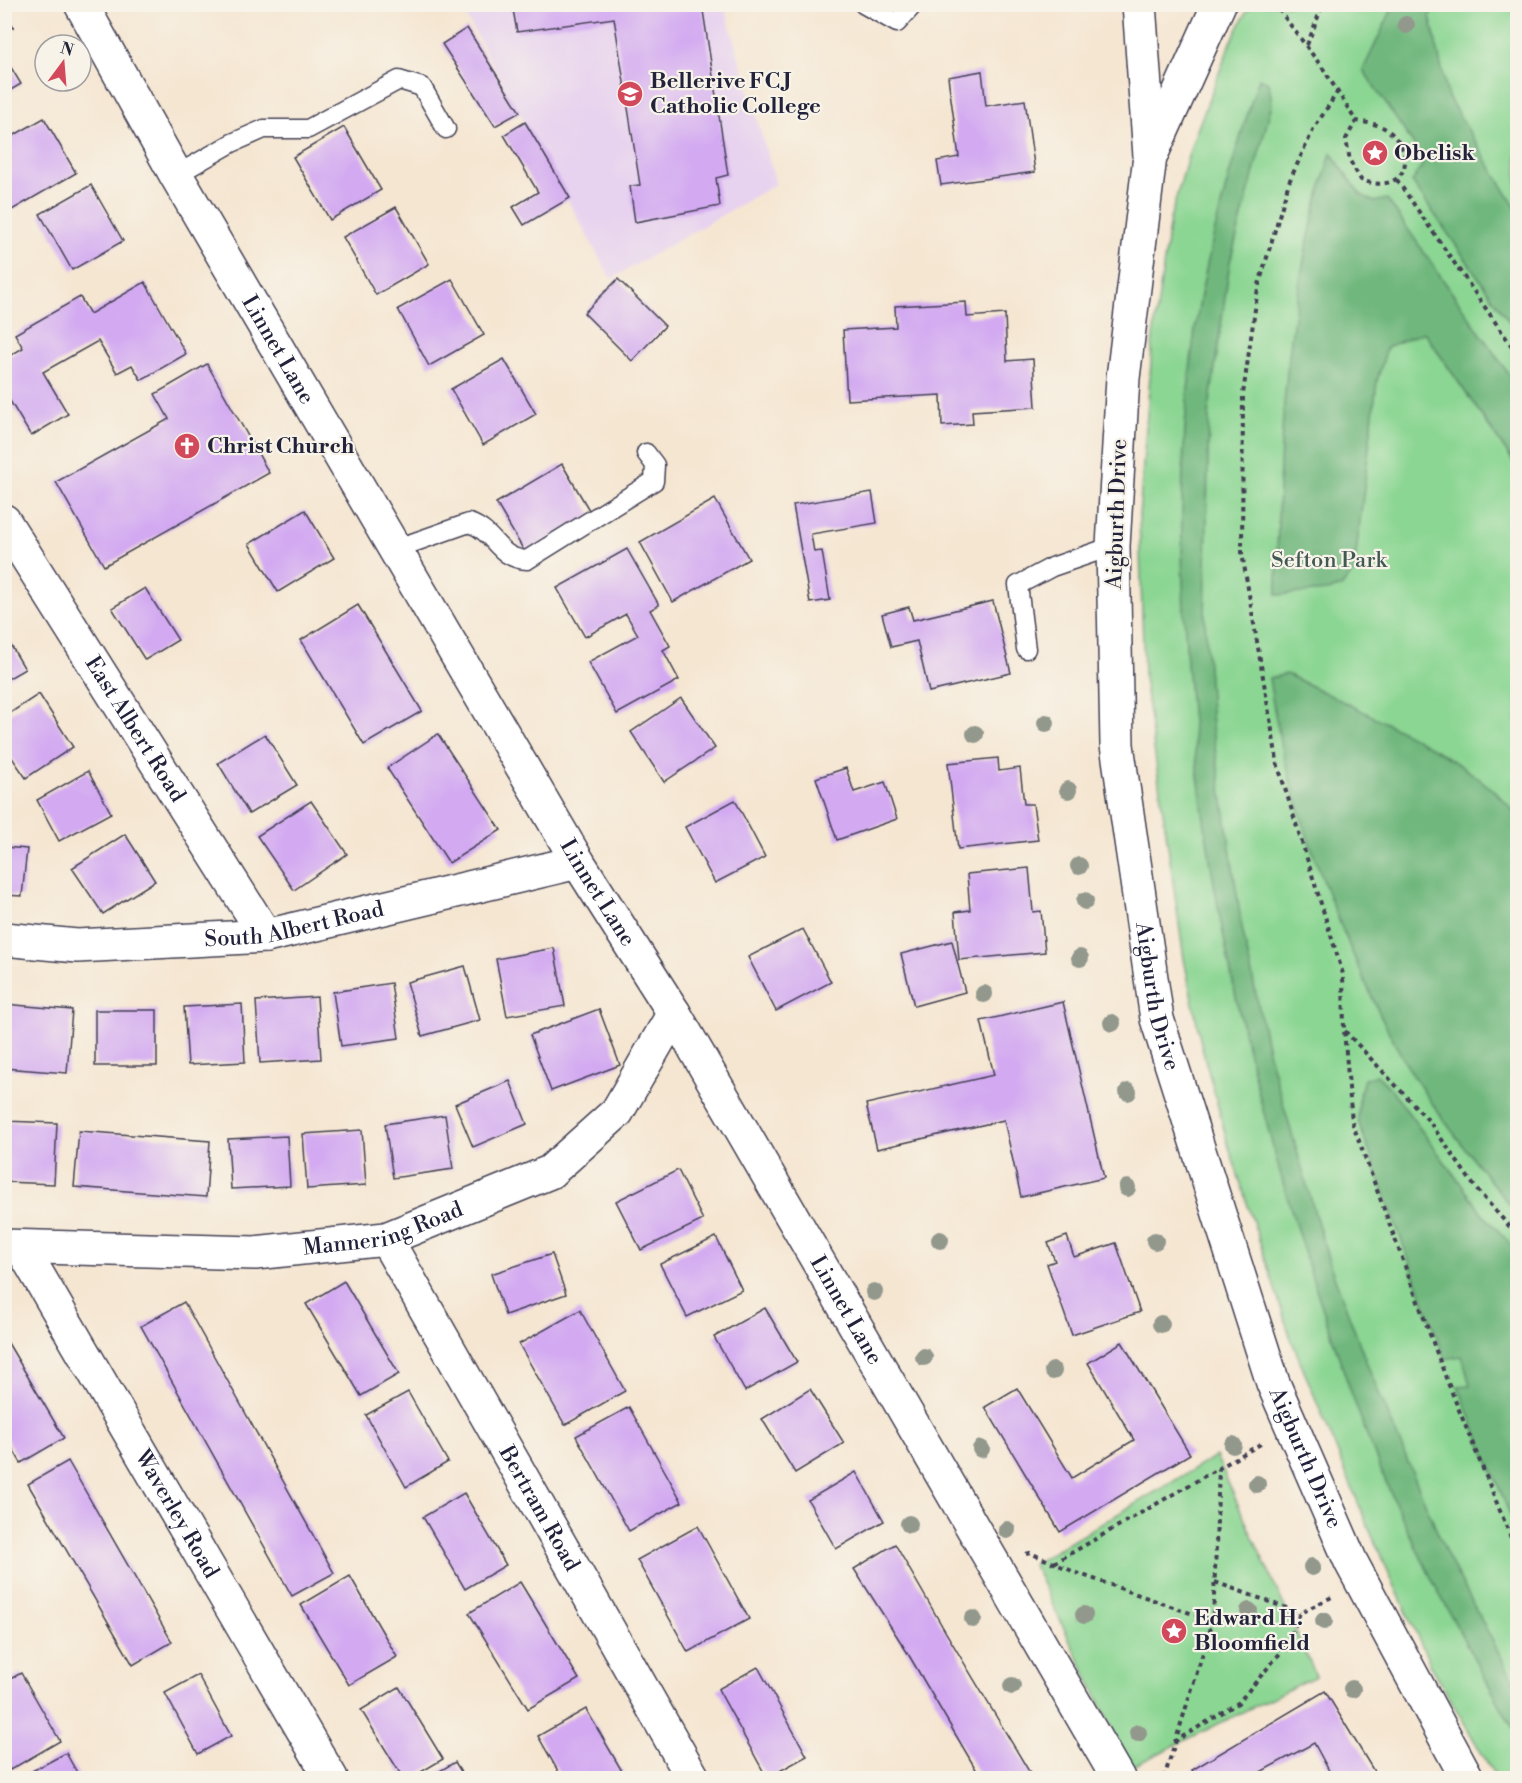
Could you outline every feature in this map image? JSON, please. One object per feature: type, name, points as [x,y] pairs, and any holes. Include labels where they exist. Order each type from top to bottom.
[{"type":"street","name":"Linnet Lane","points":[[81,4],[176,175],[578,861],[674,1013],[1118,1779]]},
{"type":"street","name":"Aigburth Drive","points":[[1138,4],[1150,156],[1124,378],[1113,546],[1117,745],[1157,1019],[1273,1383],[1351,1562],[1467,1779]]},
{"type":"street","name":"Aigburth Drive","points":[[1150,156],[1219,4]]},
{"type":"street","name":"East Albert Road","points":[[4,521],[266,936]]},
{"type":"street","name":"South Albert Road","points":[[4,939],[77,946],[266,936],[578,861]]},
{"type":"street","name":"Mannering Road","points":[[13,1247],[255,1253],[386,1239],[550,1172],[617,1112],[674,1013]]},
{"type":"street","name":"Bertram Road","points":[[386,1239],[693,1779]]},
{"type":"street","name":"Waverley Road","points":[[13,1247],[331,1779]]},
{"type":"lane","points":[[863,4],[897,23],[914,4]]},
{"type":"lane","points":[[176,175],[232,143],[264,129],[308,129],[399,80],[422,87],[446,129]]},
{"type":"lane","points":[[395,549],[469,523],[491,535],[504,554],[515,560],[527,560],[654,481],[655,465],[646,453]]},
{"type":"lane","points":[[1026,649],[1018,585],[1052,567],[1113,546]]},
{"type":"path","points":[[1272,4],[1277,7],[1307,45],[1356,121],[1379,126],[1392,134],[1404,154],[1404,172],[1397,180],[1376,186],[1361,180],[1350,161],[1346,139],[1356,121]]},
{"type":"path","points":[[1307,45],[1323,4]]},
{"type":"path","points":[[1338,91],[1313,130],[1289,182],[1258,288],[1243,394],[1242,553],[1278,766],[1343,974],[1344,1030],[1352,1122],[1400,1258],[1518,1555]]},
{"type":"path","points":[[1397,180],[1518,356]]},
{"type":"path","points":[[1344,1030],[1429,1121],[1477,1190],[1518,1236]]},
{"type":"path","points":[[1054,1563],[1292,1426]]},
{"type":"path","points":[[1164,1779],[1213,1621],[1219,1469]]},
{"type":"path","points":[[1510,1539],[1518,1535]]},
{"type":"path","points":[[994,1565],[1030,1553],[1213,1621]]},
{"type":"path","points":[[1174,1742],[1238,1703],[1287,1645],[1300,1613],[1215,1582]]},
{"type":"shaded area","name":"Bellerive FCJ Catholic College","points":[[460,5],[724,5],[776,184],[611,279]]},
{"type":"green space","name":"Sefton Park","points":[[1250,5],[1517,5],[1517,1778],[1496,1778],[1430,1664],[1368,1527],[1291,1339],[1228,1144],[1202,1048],[1184,959],[1144,678],[1139,516],[1153,337],[1170,219],[1192,143],[1231,42]]},
{"type":"green space","points":[[1394,5],[1435,5],[1430,16],[1448,97],[1517,210],[1517,333],[1412,182],[1422,166],[1418,151],[1363,70]]},
{"type":"green space","points":[[1259,78],[1269,83],[1272,104],[1230,262],[1209,410],[1205,620],[1212,727],[1242,928],[1269,1055],[1330,1265],[1369,1369],[1447,1555],[1517,1687],[1517,1735],[1466,1644],[1403,1521],[1368,1439],[1350,1388],[1315,1286],[1272,1145],[1237,1002],[1210,858],[1191,711],[1184,616],[1182,520],[1185,425],[1200,298],[1230,172]]},
{"type":"green space","points":[[1331,153],[1360,194],[1374,202],[1387,199],[1517,386],[1517,467],[1424,332],[1387,347],[1377,381],[1354,571],[1341,587],[1327,591],[1277,595],[1279,483],[1287,372],[1304,262]]},
{"type":"green space","points":[[1287,674],[1377,718],[1444,755],[1473,774],[1498,795],[1517,816],[1517,1214],[1458,1139],[1413,1076],[1384,1023],[1351,950],[1312,850],[1282,748],[1269,678]]},
{"type":"green space","points":[[1377,1075],[1391,1089],[1483,1214],[1517,1251],[1516,1530],[1458,1386],[1470,1385],[1462,1356],[1445,1359],[1358,1121],[1359,1097],[1364,1079]]},
{"type":"green space","points":[[1216,1456],[1316,1676],[1131,1767],[1033,1564]]},
{"type":"building","points":[[512,4],[702,4],[728,175],[716,178],[720,206],[635,222],[630,186],[640,185],[614,18],[517,32]]},
{"type":"building","points":[[4,13],[14,27],[4,32]]},
{"type":"building","points":[[467,28],[520,112],[495,126],[442,44]]},
{"type":"building","points":[[4,56],[21,84],[4,94]]},
{"type":"building","points":[[982,71],[986,106],[1025,100],[1035,172],[941,185],[937,161],[959,157],[948,77]]},
{"type":"building","points":[[44,118],[76,173],[12,210],[4,196],[4,141]]},
{"type":"building","points":[[525,122],[570,198],[524,225],[513,207],[538,192],[504,135]]},
{"type":"building","points":[[344,127],[381,190],[330,220],[293,157]]},
{"type":"building","points":[[91,185],[123,241],[72,270],[40,214]]},
{"type":"building","points":[[396,207],[429,264],[376,295],[343,237]]},
{"type":"building","points":[[452,279],[484,335],[429,366],[398,309]]},
{"type":"building","points":[[618,279],[665,326],[632,361],[584,313]]},
{"type":"building","points":[[145,282],[186,354],[141,380],[132,365],[117,373],[98,341],[43,372],[68,414],[31,436],[4,391],[4,359],[23,348],[15,334],[80,297],[90,314]]},
{"type":"building","points":[[966,302],[967,317],[1005,314],[1007,361],[1033,359],[1036,407],[972,411],[973,424],[942,426],[941,395],[847,400],[843,330],[896,327],[895,306]]},
{"type":"building","points":[[504,359],[536,414],[483,445],[451,389]]},
{"type":"building","name":"Christ Church","points":[[207,364],[269,473],[104,566],[56,482],[169,419],[155,394]]},
{"type":"building","points":[[562,464],[592,515],[526,554],[496,503]]},
{"type":"building","points":[[872,492],[877,523],[811,534],[814,552],[822,551],[830,600],[810,603],[793,505]]},
{"type":"building","points":[[715,499],[749,559],[673,602],[640,542]]},
{"type":"building","points":[[305,510],[334,558],[278,592],[249,544]]},
{"type":"building","points":[[627,549],[659,605],[650,610],[670,646],[663,650],[679,680],[617,714],[588,662],[638,635],[626,614],[585,637],[557,588]]},
{"type":"building","points":[[145,588],[178,640],[145,660],[112,608]]},
{"type":"building","points":[[993,601],[1011,673],[929,692],[917,641],[891,647],[882,614],[909,607],[913,620]]},
{"type":"building","points":[[358,605],[422,711],[364,745],[301,640]]},
{"type":"building","points":[[4,634],[25,669],[4,681]]},
{"type":"building","points":[[39,694],[73,747],[26,778],[4,746],[4,717]]},
{"type":"building","points":[[681,698],[715,748],[664,782],[631,732]]},
{"type":"building","points":[[265,734],[297,785],[249,814],[218,763]]},
{"type":"building","points":[[438,734],[501,830],[449,863],[387,768]]},
{"type":"building","points":[[998,758],[999,771],[1020,768],[1024,804],[1033,804],[1038,840],[958,849],[948,763]]},
{"type":"building","points":[[846,768],[854,792],[885,782],[897,819],[837,840],[816,778]]},
{"type":"building","points":[[88,771],[111,813],[59,841],[37,800]]},
{"type":"building","points":[[735,800],[765,857],[715,883],[685,827]]},
{"type":"building","points":[[311,801],[347,854],[294,890],[257,836]]},
{"type":"building","points":[[125,834],[155,881],[103,914],[72,868]]},
{"type":"building","points":[[4,847],[27,849],[22,896],[4,895]]},
{"type":"building","points":[[1029,868],[1033,912],[1041,911],[1045,952],[959,960],[955,912],[970,910],[967,874]]},
{"type":"building","points":[[803,929],[831,982],[776,1011],[748,957]]},
{"type":"building","points":[[952,941],[965,992],[914,1006],[901,954]]},
{"type":"building","points":[[554,948],[565,1006],[507,1016],[496,959]]},
{"type":"building","points":[[465,966],[480,1020],[422,1036],[407,982]]},
{"type":"building","points":[[391,983],[399,1038],[341,1046],[333,992]]},
{"type":"building","points":[[317,997],[321,1059],[260,1063],[256,1001]]},
{"type":"building","points":[[1063,1002],[1104,1178],[1021,1197],[1004,1120],[877,1149],[866,1104],[994,1075],[981,1021]]},
{"type":"building","points":[[4,1004],[72,1010],[67,1073],[4,1068]]},
{"type":"building","points":[[242,1004],[245,1062],[188,1065],[184,1007]]},
{"type":"building","points":[[599,1009],[620,1065],[551,1091],[530,1035]]},
{"type":"building","points":[[95,1010],[157,1010],[157,1066],[95,1066]]},
{"type":"building","points":[[510,1081],[527,1124],[473,1147],[455,1104]]},
{"type":"building","points":[[445,1115],[453,1169],[393,1178],[385,1124]]},
{"type":"building","points":[[4,1121],[57,1123],[54,1184],[4,1182]]},
{"type":"building","points":[[362,1130],[366,1185],[307,1189],[303,1134]]},
{"type":"building","points":[[79,1131],[210,1141],[206,1197],[74,1187]]},
{"type":"building","points":[[287,1136],[290,1186],[231,1189],[228,1139]]},
{"type":"building","points":[[678,1170],[703,1220],[641,1250],[616,1201]]},
{"type":"building","points":[[1067,1236],[1074,1257],[1116,1243],[1140,1312],[1072,1335],[1047,1264],[1055,1261],[1048,1243]]},
{"type":"building","points":[[716,1237],[742,1290],[687,1317],[660,1264]]},
{"type":"building","points":[[552,1254],[566,1294],[505,1315],[491,1274]]},
{"type":"building","points":[[344,1281],[399,1374],[361,1396],[306,1304]]},
{"type":"building","points":[[184,1302],[334,1573],[292,1596],[141,1326]]},
{"type":"building","points":[[765,1308],[797,1362],[745,1391],[714,1337]]},
{"type":"building","points":[[580,1310],[625,1391],[565,1425],[519,1344]]},
{"type":"building","points":[[1122,1342],[1190,1454],[1060,1532],[985,1407],[1017,1388],[1072,1478],[1134,1440],[1088,1363]]},
{"type":"building","points":[[8,1343],[64,1438],[21,1463],[4,1434],[4,1346]]},
{"type":"building","points":[[810,1389],[844,1443],[795,1473],[762,1419]]},
{"type":"building","points":[[408,1392],[448,1462],[406,1487],[366,1415]]},
{"type":"building","points":[[629,1407],[682,1502],[629,1531],[576,1436]]},
{"type":"building","points":[[68,1461],[172,1642],[133,1665],[28,1484]]},
{"type":"building","points":[[856,1472],[884,1521],[836,1549],[808,1500]]},
{"type":"building","points":[[464,1493],[506,1565],[465,1589],[423,1517]]},
{"type":"building","points":[[698,1526],[749,1619],[688,1652],[637,1560]]},
{"type":"building","points":[[895,1544],[1033,1778],[981,1778],[907,1652],[854,1569]]},
{"type":"building","points":[[350,1576],[397,1657],[349,1685],[301,1605]]},
{"type":"building","points":[[520,1582],[579,1679],[528,1709],[469,1613]]},
{"type":"building","points":[[758,1667],[807,1756],[767,1778],[718,1689]]},
{"type":"building","points":[[21,1673],[60,1741],[10,1770],[5,1760],[5,1682]]},
{"type":"building","points":[[198,1675],[231,1736],[198,1754],[165,1693]]},
{"type":"building","points":[[399,1687],[443,1759],[411,1778],[403,1778],[361,1710]]},
{"type":"building","points":[[1325,1691],[1378,1778],[1333,1778],[1314,1743],[1253,1776],[1254,1778],[1197,1778],[1192,1770]]},
{"type":"building","points":[[586,1709],[626,1778],[562,1778],[538,1736]]},
{"type":"building","points":[[66,1753],[80,1778],[19,1778]]},
{"type":"building","points":[[455,1762],[465,1778],[428,1778]]},
{"type":"place","name":"Bellerive FCJ Catholic College","points":[[630,94]]},
{"type":"place","name":"Obelisk","points":[[1375,153]]},
{"type":"place","name":"Christ Church","points":[[187,446]]},
{"type":"place","name":"Edward H. Bloomfield","points":[[1174,1631]]}]
